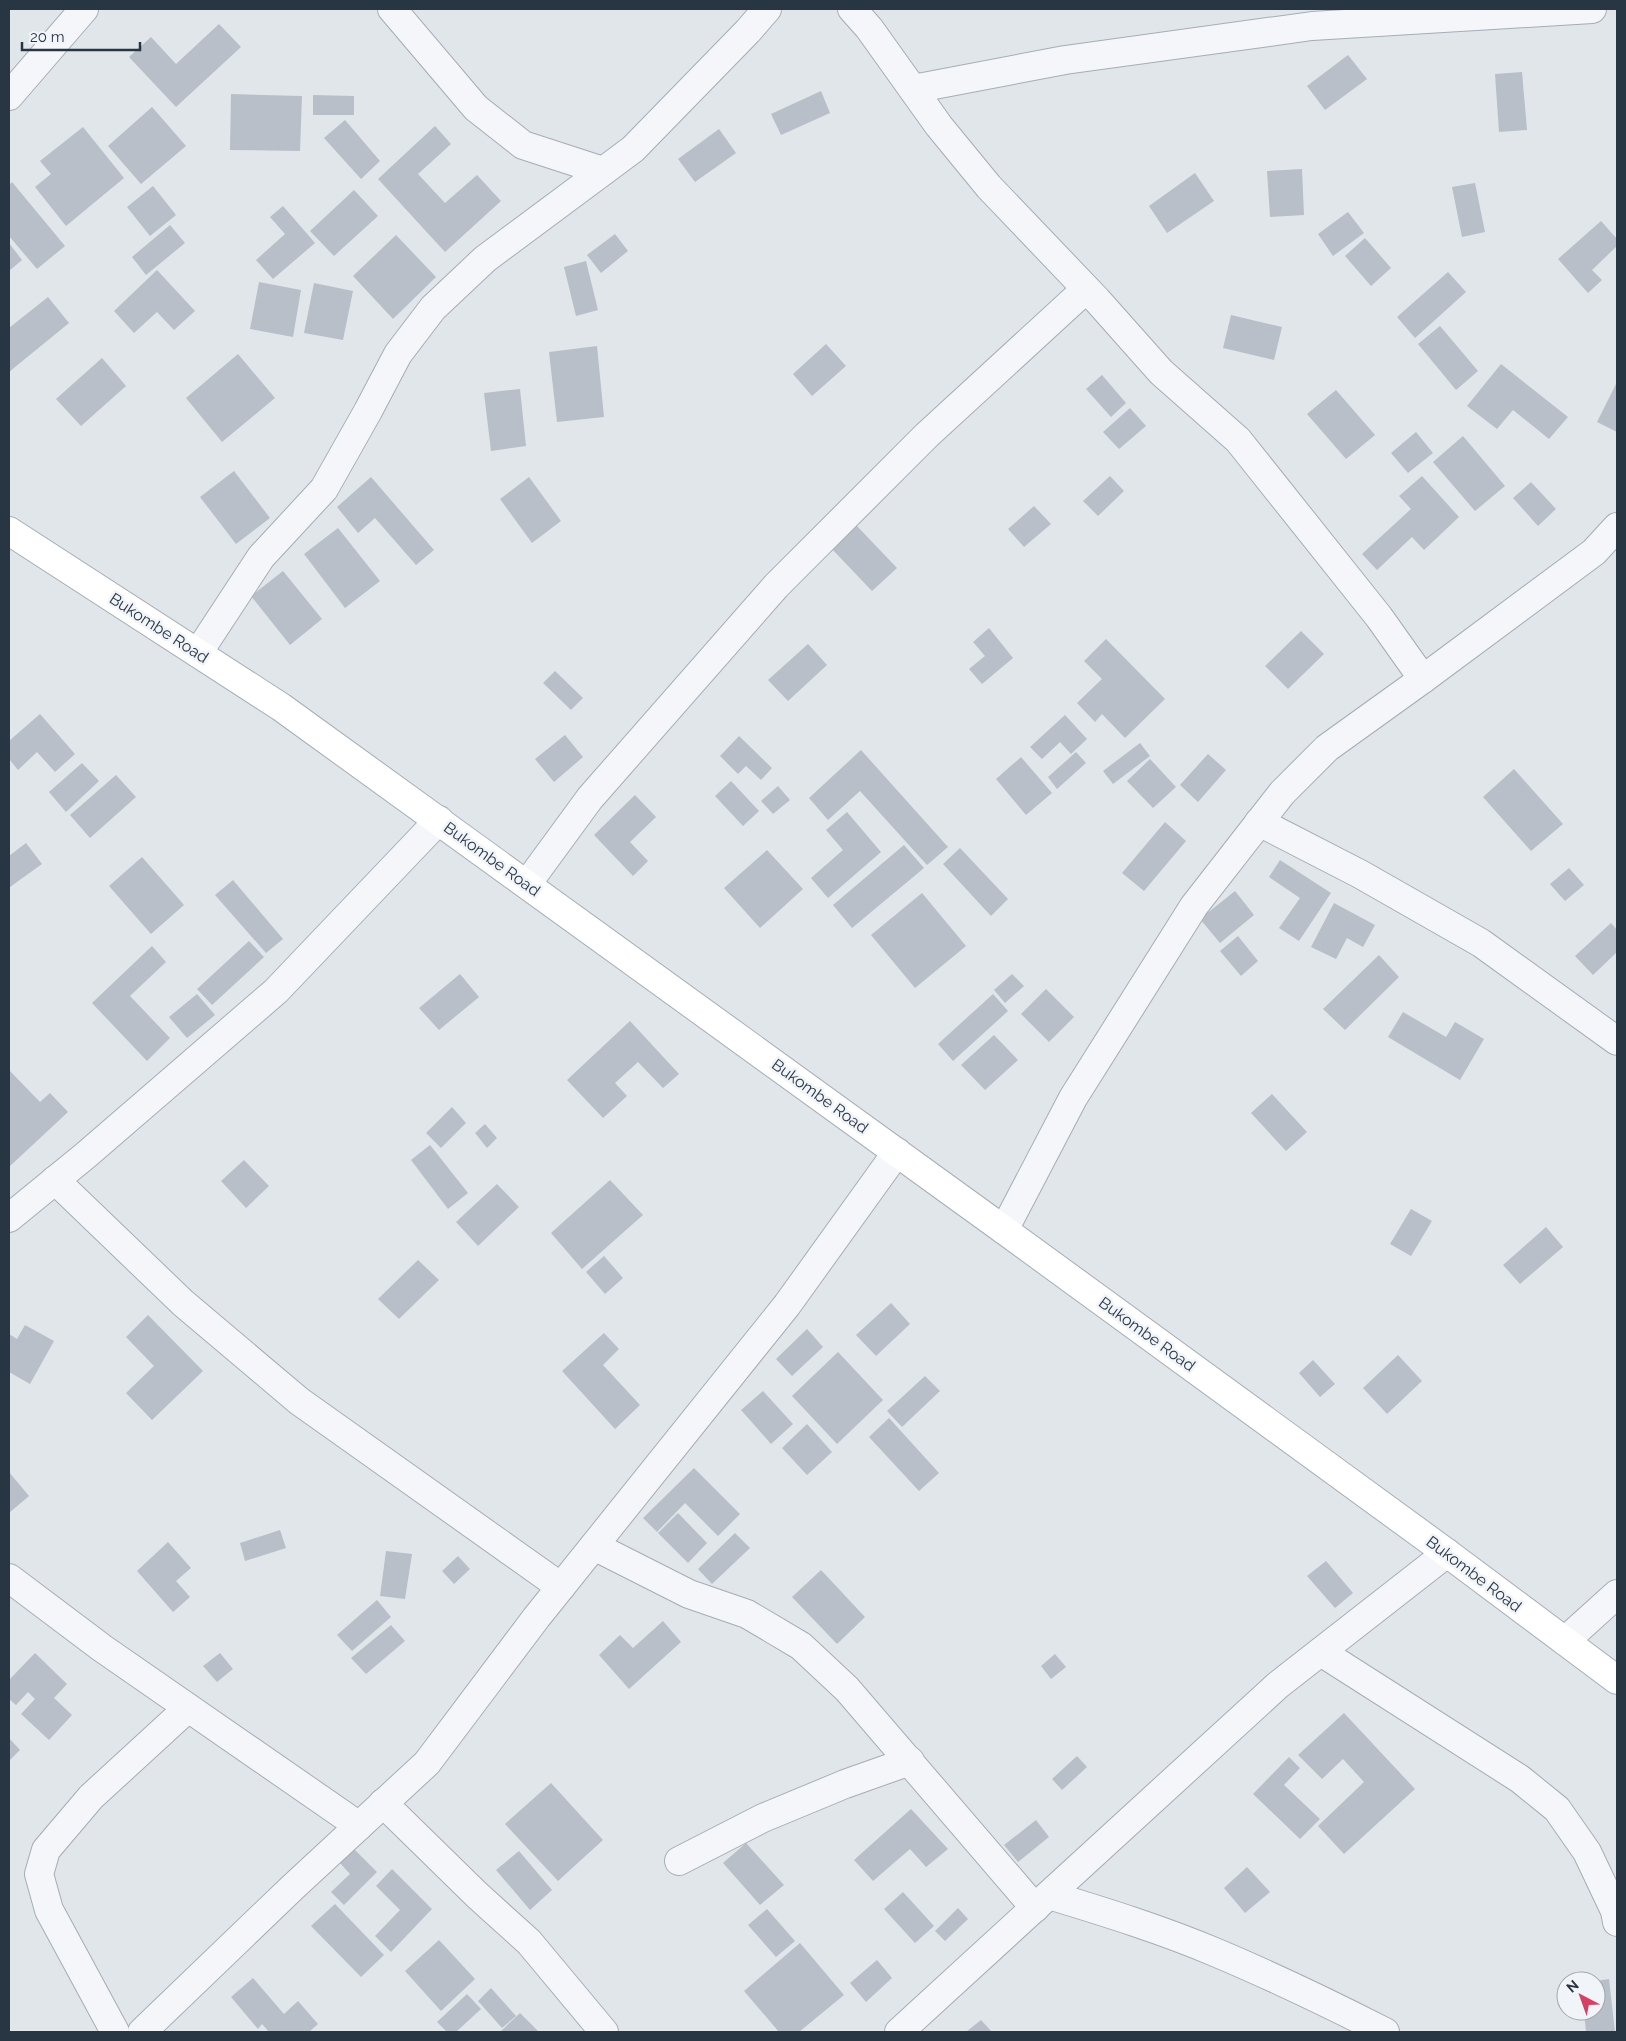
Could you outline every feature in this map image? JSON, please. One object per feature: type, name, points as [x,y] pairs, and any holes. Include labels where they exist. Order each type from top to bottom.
[{"type":"main road","name":"Bukombe Road","points":[[9,531],[281,707],[897,1152],[1447,1553],[1617,1680]]},
{"type":"street","points":[[9,96],[84,9]]},
{"type":"street","points":[[392,9],[476,108],[523,145],[603,170]]},
{"type":"street","points":[[198,653],[261,557],[324,489],[398,354],[433,308],[485,259],[632,149],[767,9]]},
{"type":"street","points":[[852,9],[869,28],[938,126],[989,187],[1086,288],[1161,372],[1238,440],[1374,610],[1423,679]]},
{"type":"street","points":[[912,89],[1065,60],[1312,26],[1592,9]]},
{"type":"street","points":[[526,884],[590,798],[776,586],[927,434],[1086,288]]},
{"type":"street","points":[[1004,1230],[1073,1098],[1194,906],[1282,793],[1327,748],[1594,552],[1617,527]]},
{"type":"street","points":[[9,1218],[276,991],[439,820]]},
{"type":"street","points":[[1259,822],[1360,874],[1481,943],[1617,1041]]},
{"type":"street","points":[[142,2032],[293,1887],[427,1763],[561,1587],[787,1305],[897,1152]]},
{"type":"street","points":[[55,1180],[183,1303],[299,1401],[561,1587]]},
{"type":"street","points":[[594,1546],[689,1594],[747,1614],[801,1646],[847,1689],[910,1761],[1042,1901],[1119,1916],[1216,1953],[1331,2005],[1385,2032]]},
{"type":"street","points":[[898,2032],[1278,1685],[1447,1553]]},
{"type":"street","points":[[9,1578],[102,1648],[359,1826]]},
{"type":"street","points":[[1565,1641],[1617,1594]]},
{"type":"street","points":[[1321,1652],[1520,1779],[1557,1809],[1587,1852],[1615,1912],[1617,1922]]},
{"type":"street","points":[[115,2032],[49,1910],[39,1874],[46,1850],[91,1796],[188,1708]]},
{"type":"street","points":[[679,1861],[763,1818],[846,1784],[910,1761]]},
{"type":"street","points":[[383,1803],[477,1895],[529,1942],[604,2032]]},
{"type":"building","points":[[219,24],[241,47],[176,107],[129,57],[151,37],[176,64]]},
{"type":"building","points":[[1348,55],[1367,79],[1325,110],[1307,86]]},
{"type":"building","points":[[1522,72],[1527,130],[1499,132],[1495,74]]},
{"type":"building","points":[[821,91],[830,113],[781,135],[771,114]]},
{"type":"building","points":[[231,94],[302,96],[300,151],[230,150]]},
{"type":"building","points":[[313,95],[354,96],[354,115],[313,115]]},
{"type":"building","points":[[152,107],[186,146],[141,184],[108,146]]},
{"type":"building","points":[[345,120],[380,161],[361,179],[324,138]]},
{"type":"building","points":[[435,126],[451,144],[418,174],[445,203],[477,175],[501,201],[445,252],[378,179]]},
{"type":"building","points":[[83,127],[124,178],[66,226],[35,187],[51,174],[40,161]]},
{"type":"building","points":[[719,129],[736,153],[695,182],[678,159]]},
{"type":"building","points":[[1302,169],[1304,215],[1270,217],[1267,171]]},
{"type":"building","points":[[1195,173],[1214,201],[1167,233],[1149,206]]},
{"type":"building","points":[[12,182],[65,246],[37,269],[9,236],[9,185]]},
{"type":"building","points":[[1475,183],[1485,232],[1462,237],[1452,187]]},
{"type":"building","points":[[153,186],[176,215],[150,236],[127,207]]},
{"type":"building","points":[[354,190],[378,216],[334,256],[310,231]]},
{"type":"building","points":[[283,206],[315,243],[273,279],[256,260],[285,234],[270,217]]},
{"type":"building","points":[[1348,212],[1364,233],[1333,256],[1318,234]]},
{"type":"building","points":[[1601,221],[1617,239],[1617,246],[1592,270],[1602,280],[1588,293],[1558,259]]},
{"type":"building","points":[[170,225],[185,243],[146,275],[132,257]]},
{"type":"building","points":[[615,234],[628,251],[601,273],[587,255]]},
{"type":"building","points":[[396,235],[436,277],[393,319],[353,276]]},
{"type":"building","points":[[1365,238],[1391,268],[1371,286],[1345,256]]},
{"type":"building","points":[[9,243],[22,260],[9,271]]},
{"type":"building","points":[[586,261],[598,310],[576,316],[564,267]]},
{"type":"building","points":[[157,270],[195,311],[174,330],[157,312],[134,333],[114,311]]},
{"type":"building","points":[[1448,272],[1466,292],[1415,338],[1397,317]]},
{"type":"building","points":[[259,282],[301,290],[293,337],[250,329]]},
{"type":"building","points":[[314,283],[353,291],[343,340],[304,333]]},
{"type":"building","points":[[48,297],[69,323],[9,372],[9,328]]},
{"type":"building","points":[[1231,315],[1282,327],[1274,360],[1223,348]]},
{"type":"building","points":[[1440,326],[1478,371],[1456,390],[1418,344]]},
{"type":"building","points":[[826,344],[846,366],[812,396],[793,374]]},
{"type":"building","points":[[597,346],[604,417],[557,422],[549,352]]},
{"type":"building","points":[[238,354],[275,398],[222,442],[186,398]]},
{"type":"building","points":[[102,358],[126,386],[81,426],[56,399]]},
{"type":"building","points":[[1501,364],[1568,417],[1549,439],[1513,410],[1497,429],[1467,406]]},
{"type":"building","points":[[1102,375],[1126,403],[1111,417],[1086,389]]},
{"type":"building","points":[[1617,382],[1617,432],[1597,422]]},
{"type":"building","points":[[520,389],[526,446],[491,451],[484,393]]},
{"type":"building","points":[[1336,390],[1375,435],[1346,459],[1307,414]]},
{"type":"building","points":[[1130,408],[1146,426],[1119,449],[1103,432]]},
{"type":"building","points":[[1416,432],[1433,453],[1408,473],[1391,453]]},
{"type":"building","points":[[1463,436],[1505,486],[1475,511],[1433,462]]},
{"type":"building","points":[[234,471],[270,518],[236,544],[200,497]]},
{"type":"building","points":[[1110,476],[1124,491],[1098,516],[1083,501]]},
{"type":"building","points":[[1422,476],[1459,517],[1424,550],[1412,537],[1377,570],[1362,554],[1411,509],[1399,496]]},
{"type":"building","points":[[371,477],[434,550],[416,565],[375,518],[358,533],[337,507]]},
{"type":"building","points":[[529,477],[561,521],[532,543],[500,499]]},
{"type":"building","points":[[1531,482],[1556,509],[1538,526],[1513,498]]},
{"type":"building","points":[[1034,506],[1051,524],[1024,547],[1008,529]]},
{"type":"building","points":[[856,525],[897,568],[872,591],[831,548]]},
{"type":"building","points":[[338,528],[380,581],[345,608],[304,554]]},
{"type":"building","points":[[283,571],[322,619],[290,645],[251,596]]},
{"type":"building","points":[[989,628],[1013,658],[982,684],[969,669],[985,656],[973,642]]},
{"type":"building","points":[[1301,631],[1324,654],[1288,689],[1265,666]]},
{"type":"building","points":[[1106,639],[1165,699],[1125,738],[1102,714],[1095,722],[1077,703],[1102,679],[1084,661]]},
{"type":"building","points":[[808,644],[827,665],[788,701],[768,680]]},
{"type":"building","points":[[555,671],[583,698],[571,710],[543,683]]},
{"type":"building","points":[[40,714],[75,754],[55,772],[37,752],[18,770],[9,759],[9,741]]},
{"type":"building","points":[[1065,715],[1087,739],[1071,754],[1060,742],[1042,759],[1030,747]]},
{"type":"building","points":[[565,735],[583,757],[554,782],[535,759]]},
{"type":"building","points":[[739,736],[772,768],[761,780],[746,766],[738,774],[720,756]]},
{"type":"building","points":[[1140,743],[1150,756],[1113,784],[1103,771]]},
{"type":"building","points":[[861,750],[948,847],[927,865],[860,791],[828,820],[809,798]]},
{"type":"building","points":[[1076,752],[1086,763],[1057,789],[1048,777]]},
{"type":"building","points":[[1208,754],[1226,770],[1198,802],[1180,785]]},
{"type":"building","points":[[1021,757],[1052,793],[1026,815],[996,779]]},
{"type":"building","points":[[1150,759],[1176,787],[1153,808],[1127,781]]},
{"type":"building","points":[[82,763],[99,781],[66,812],[49,792]]},
{"type":"building","points":[[1514,769],[1563,824],[1531,851],[1483,797]]},
{"type":"building","points":[[116,775],[136,797],[90,838],[70,815]]},
{"type":"building","points":[[731,781],[759,811],[743,826],[715,796]]},
{"type":"building","points":[[778,786],[790,800],[773,814],[761,801]]},
{"type":"building","points":[[635,795],[656,817],[630,842],[648,861],[633,876],[594,835]]},
{"type":"building","points":[[847,812],[881,852],[828,898],[811,878],[843,850],[826,830]]},
{"type":"building","points":[[1165,822],[1186,841],[1144,891],[1122,873]]},
{"type":"building","points":[[26,843],[42,864],[10,887],[9,856]]},
{"type":"building","points":[[904,845],[924,868],[852,928],[833,905]]},
{"type":"building","points":[[960,848],[1008,899],[991,916],[943,864]]},
{"type":"building","points":[[767,850],[803,889],[760,928],[724,888]]},
{"type":"building","points":[[142,857],[184,905],[151,934],[109,886]]},
{"type":"building","points":[[1280,860],[1331,893],[1299,941],[1279,928],[1300,898],[1269,877]]},
{"type":"building","points":[[1569,868],[1584,885],[1565,901],[1550,884]]},
{"type":"building","points":[[233,880],[283,939],[266,953],[215,895]]},
{"type":"building","points":[[1235,891],[1254,915],[1220,943],[1200,919]]},
{"type":"building","points":[[922,893],[966,946],[915,988],[871,935]]},
{"type":"building","points":[[1334,903],[1375,925],[1363,947],[1347,938],[1336,959],[1311,947]]},
{"type":"building","points":[[1611,923],[1617,930],[1617,952],[1593,975],[1575,956]]},
{"type":"building","points":[[1238,936],[1258,961],[1241,976],[1220,951]]},
{"type":"building","points":[[249,941],[264,957],[212,1005],[197,989]]},
{"type":"building","points":[[152,946],[166,962],[130,996],[170,1038],[147,1061],[92,1003]]},
{"type":"building","points":[[1379,955],[1399,977],[1345,1030],[1323,1009]]},
{"type":"building","points":[[460,974],[479,997],[439,1030],[419,1008]]},
{"type":"building","points":[[1012,974],[1024,986],[1005,1003],[994,990]]},
{"type":"building","points":[[1046,989],[1074,1017],[1049,1042],[1021,1014]]},
{"type":"building","points":[[197,994],[215,1015],[187,1038],[169,1017]]},
{"type":"building","points":[[993,994],[1008,1011],[953,1061],[938,1044]]},
{"type":"building","points":[[1403,1012],[1446,1037],[1455,1022],[1484,1039],[1460,1080],[1388,1037]]},
{"type":"building","points":[[630,1021],[679,1074],[663,1088],[638,1062],[615,1083],[627,1096],[603,1118],[567,1080]]},
{"type":"building","points":[[994,1035],[1018,1060],[985,1090],[961,1065]]},
{"type":"building","points":[[9,1070],[40,1102],[50,1093],[68,1112],[9,1167]]},
{"type":"building","points":[[1272,1094],[1307,1132],[1286,1151],[1251,1113]]},
{"type":"building","points":[[452,1107],[466,1123],[441,1148],[426,1133]]},
{"type":"building","points":[[485,1124],[497,1138],[487,1148],[475,1133]]},
{"type":"building","points":[[430,1145],[468,1193],[448,1209],[411,1160]]},
{"type":"building","points":[[244,1160],[269,1186],[246,1208],[221,1181]]},
{"type":"building","points":[[610,1180],[643,1215],[582,1269],[551,1233]]},
{"type":"building","points":[[497,1184],[519,1207],[478,1246],[456,1222]]},
{"type":"building","points":[[1411,1209],[1432,1221],[1411,1256],[1390,1244]]},
{"type":"building","points":[[1546,1227],[1563,1247],[1520,1284],[1503,1265]]},
{"type":"building","points":[[604,1256],[623,1278],[605,1294],[586,1272]]},
{"type":"building","points":[[418,1260],[439,1280],[399,1319],[378,1299]]},
{"type":"building","points":[[891,1303],[910,1324],[876,1356],[856,1335]]},
{"type":"building","points":[[148,1315],[203,1371],[152,1420],[126,1393],[154,1366],[126,1337]]},
{"type":"building","points":[[25,1325],[54,1341],[30,1384],[9,1372],[9,1334],[17,1339]]},
{"type":"building","points":[[807,1329],[823,1347],[792,1376],[776,1359]]},
{"type":"building","points":[[604,1333],[619,1349],[603,1365],[640,1405],[615,1429],[562,1371]]},
{"type":"building","points":[[838,1352],[883,1400],[837,1444],[792,1396]]},
{"type":"building","points":[[1398,1355],[1422,1381],[1387,1414],[1363,1388]]},
{"type":"building","points":[[1313,1360],[1335,1384],[1320,1397],[1299,1373]]},
{"type":"building","points":[[925,1376],[940,1391],[902,1427],[887,1411]]},
{"type":"building","points":[[763,1391],[793,1424],[771,1444],[741,1410]]},
{"type":"building","points":[[889,1418],[939,1473],[919,1491],[869,1437]]},
{"type":"building","points":[[807,1424],[832,1452],[807,1475],[782,1448]]},
{"type":"building","points":[[694,1468],[740,1514],[718,1536],[685,1503],[657,1532],[643,1518]]},
{"type":"building","points":[[9,1472],[29,1496],[9,1513]]},
{"type":"building","points":[[678,1513],[707,1543],[688,1563],[658,1533]]},
{"type":"building","points":[[280,1530],[286,1548],[245,1561],[240,1543]]},
{"type":"building","points":[[735,1533],[750,1548],[712,1584],[698,1569]]},
{"type":"building","points":[[168,1542],[191,1568],[176,1581],[190,1597],[173,1612],[137,1571]]},
{"type":"building","points":[[386,1551],[412,1554],[405,1599],[380,1596]]},
{"type":"building","points":[[458,1556],[470,1569],[454,1584],[442,1571]]},
{"type":"building","points":[[1326,1561],[1353,1593],[1335,1608],[1307,1576]]},
{"type":"building","points":[[821,1570],[865,1617],[837,1644],[792,1597]]},
{"type":"building","points":[[377,1600],[391,1617],[352,1651],[337,1635]]},
{"type":"building","points":[[663,1621],[681,1642],[629,1689],[599,1655],[620,1635],[633,1648]]},
{"type":"building","points":[[391,1625],[405,1641],[366,1674],[351,1658]]},
{"type":"building","points":[[35,1653],[67,1684],[54,1698],[72,1715],[49,1740],[21,1714],[35,1699],[28,1692],[16,1705],[9,1699],[9,1680]]},
{"type":"building","points":[[220,1653],[233,1669],[217,1682],[203,1666]]},
{"type":"building","points":[[1055,1654],[1066,1667],[1051,1679],[1041,1666]]},
{"type":"building","points":[[1344,1713],[1415,1789],[1344,1854],[1318,1826],[1364,1782],[1343,1759],[1322,1779],[1298,1755]]},
{"type":"building","points":[[9,1738],[20,1750],[9,1761]]},
{"type":"building","points":[[1077,1756],[1087,1767],[1062,1790],[1052,1779]]},
{"type":"building","points":[[1289,1757],[1300,1768],[1284,1785],[1320,1819],[1300,1839],[1253,1794]]},
{"type":"building","points":[[551,1783],[603,1840],[558,1881],[505,1824]]},
{"type":"building","points":[[911,1809],[948,1849],[926,1867],[910,1849],[873,1881],[854,1860]]},
{"type":"building","points":[[1036,1820],[1049,1837],[1018,1862],[1004,1845]]},
{"type":"building","points":[[746,1843],[784,1885],[760,1905],[723,1863]]},
{"type":"building","points":[[354,1849],[377,1872],[344,1905],[331,1892],[350,1874],[340,1863]]},
{"type":"building","points":[[519,1851],[552,1890],[530,1910],[496,1870]]},
{"type":"building","points":[[1247,1867],[1270,1892],[1245,1913],[1224,1888]]},
{"type":"building","points":[[392,1869],[432,1909],[391,1952],[375,1936],[400,1910],[376,1886]]},
{"type":"building","points":[[903,1892],[934,1926],[915,1943],[884,1909]]},
{"type":"building","points":[[335,1904],[384,1955],[361,1977],[311,1926]]},
{"type":"building","points":[[958,1908],[968,1919],[945,1941],[935,1931]]},
{"type":"building","points":[[767,1909],[795,1941],[776,1957],[748,1925]]},
{"type":"building","points":[[439,1940],[475,1979],[441,2011],[405,1971]]},
{"type":"building","points":[[800,1943],[844,1995],[799,2032],[779,2032],[744,1991]]},
{"type":"building","points":[[877,1960],[892,1978],[866,2002],[850,1983]]},
{"type":"building","points":[[253,1978],[284,2014],[298,2001],[318,2024],[309,2032],[269,2032],[262,2024],[258,2029],[231,1997]]},
{"type":"building","points":[[1606,1979],[1609,1979],[1615,2032],[1586,2032],[1585,2021],[1606,2021]]},
{"type":"building","points":[[491,1988],[516,2016],[502,2028],[478,2001]]},
{"type":"building","points":[[467,1994],[481,2009],[456,2032],[447,2032],[437,2022]]},
{"type":"building","points":[[520,2013],[539,2032],[501,2031]]},
{"type":"building","points":[[981,2020],[992,2032],[966,2032]]}]
